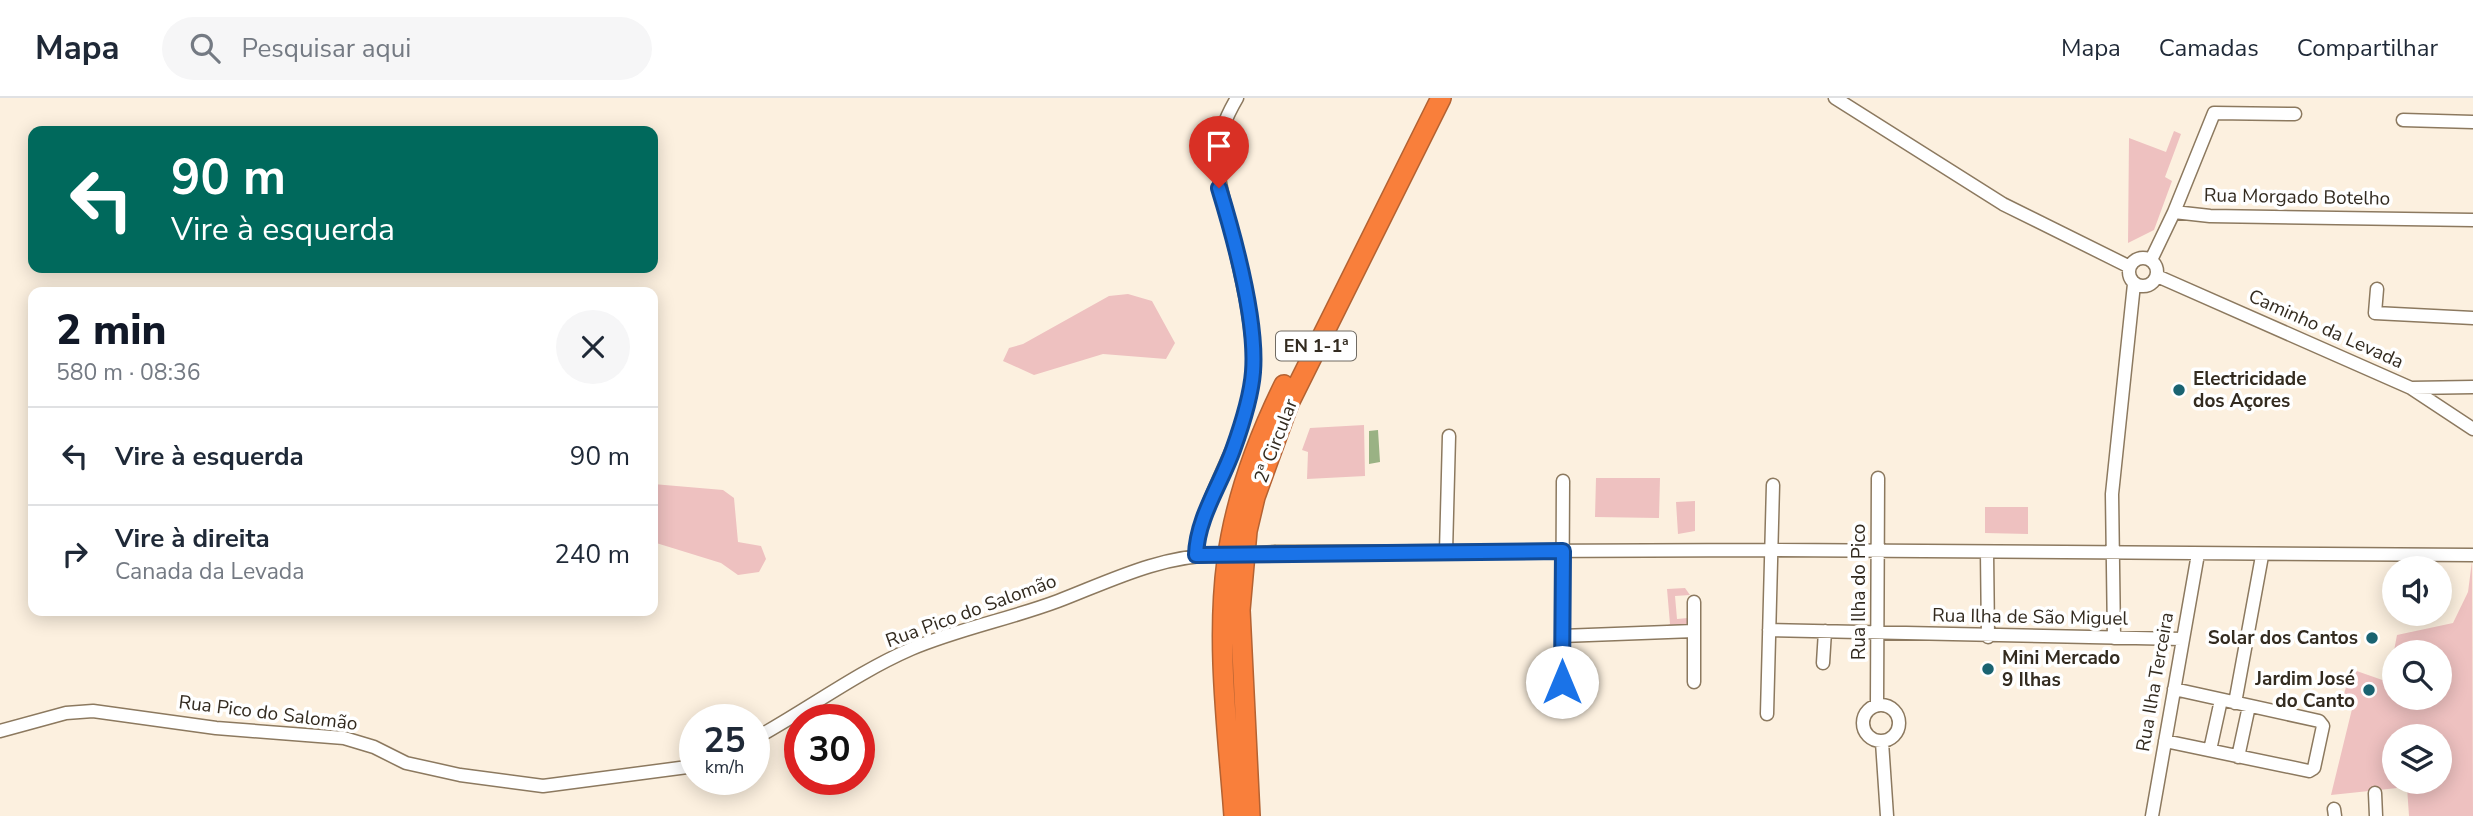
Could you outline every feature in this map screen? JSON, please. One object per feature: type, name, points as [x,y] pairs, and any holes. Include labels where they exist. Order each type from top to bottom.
[{"type":"highway","name":"2ª Circular","points":[[1234,816],[1226,698],[1227,563],[1233,529],[1255,451],[1276,401],[1425,98]]},
{"type":"highway","name":"2ª Circular","points":[[1250,816],[1240,610],[1247,531],[1255,497],[1289,403],[1441,98]]},
{"type":"highway","points":[[1220,816],[1226,698]]},
{"type":"highway","points":[[1244,717],[1250,737],[1256,816]]},
{"type":"street","points":[[1196,555],[1197,538],[1233,450],[1254,369],[1243,284],[1216,168],[1222,129],[1237,98]]},
{"type":"street","points":[[1835,98],[2003,204],[2130,267]]},
{"type":"street","points":[[2151,260],[2174,212],[2214,113],[2295,114]]},
{"type":"street","points":[[2403,120],[2473,122]]},
{"type":"street","name":"Rua Morgado Botelho","points":[[2174,212],[2210,216],[2473,220]]},
{"type":"street","points":[[2114,638],[2112,494],[2134,284],[2130,278],[2130,267],[2139,258],[2151,260],[2157,267],[2157,276],[2146,286],[2134,284]]},
{"type":"street","name":"Caminho da Levada","points":[[2157,276],[2411,388],[2473,429]]},
{"type":"street","points":[[2376,289],[2375,313],[2473,318]]},
{"type":"street","points":[[2411,388],[2473,387]]},
{"type":"street","points":[[1446,552],[1449,436]]},
{"type":"street","name":"Rua Ilha do Pico","points":[[1877,705],[1878,478]]},
{"type":"street","points":[[1562,682],[1563,481]]},
{"type":"street","points":[[1767,714],[1773,485]]},
{"type":"street","name":"Rua Pico do Salomão","points":[[770,729],[865,672],[914,648],[1038,608],[1129,571],[1196,555],[1276,552],[1771,550],[2112,552],[2262,556],[2473,555]]},
{"type":"street","points":[[1987,552],[1988,637]]},
{"type":"street","name":"Rua Ilha Terceira","points":[[2152,816],[2198,554]]},
{"type":"street","points":[[2235,702],[2262,556]]},
{"type":"street","points":[[1694,602],[1694,682]]},
{"type":"street","name":"Rua Ilha de São Miguel","points":[[1769,629],[1988,637],[2182,639]]},
{"type":"street","points":[[1562,636],[1694,631]]},
{"type":"street","points":[[1823,663],[1825,631]]},
{"type":"street","points":[[2165,741],[2312,770],[2322,723],[2174,689]]},
{"type":"street","points":[[2210,750],[2221,699]]},
{"type":"street","points":[[1877,705],[1894,710],[1899,721],[1896,733],[1882,742],[1870,738],[1862,723],[1870,708],[1877,705]]},
{"type":"street","points":[[2238,757],[2249,706]]},
{"type":"street","name":"Rua Pico do Salomão","points":[[0,731],[66,713],[93,710],[216,728],[344,738],[374,747],[406,763],[460,775],[543,786],[679,768]]},
{"type":"street","points":[[1882,742],[1887,816]]},
{"type":"street","points":[[2375,793],[2376,816]]},
{"type":"shaded area","points":[[2174,131],[2181,134],[2165,177],[2172,181],[2154,230],[2128,243],[2129,138],[2166,152]]},
{"type":"shaded area","points":[[1128,294],[1152,301],[1175,343],[1166,359],[1103,354],[1034,375],[1003,361],[1009,348],[1023,344],[1109,296]]},
{"type":"shaded area","points":[[1364,425],[1365,476],[1307,479],[1308,452],[1302,450],[1310,428]]},
{"type":"shaded area","points":[[1378,430],[1380,462],[1369,464],[1369,431]]},
{"type":"shaded area","points":[[1596,478],[1660,478],[1659,518],[1595,517]]},
{"type":"shaded area","points":[[658,484],[723,490],[734,498],[738,542],[761,546],[766,559],[759,572],[738,575],[721,563],[658,544]]},
{"type":"shaded area","points":[[1695,501],[1695,531],[1678,534],[1676,502]]},
{"type":"shaded area","points":[[1985,507],[2028,507],[2028,534],[1985,533]]},
{"type":"shaded area","name":"Jardim José do Canto","points":[[2472,561],[2473,816],[2409,816],[2407,794],[2452,794],[2452,724],[2382,724],[2382,790],[2331,795],[2352,709],[2341,705],[2351,669],[2382,680],[2382,710],[2452,710],[2452,640],[2396,640],[2397,635],[2452,626],[2468,592]]},
{"type":"shaded area","points":[[1685,588],[1690,595],[1675,596],[1677,619],[1688,618],[1688,624],[1684,629],[1672,629],[1668,625],[1667,589]]},
{"type":"place","name":"Electricidade dos Açores","points":[[2179,390]]},
{"type":"place","name":"Solar dos Cantos","points":[[2372,638]]},
{"type":"place","name":"Mini Mercado 9 Ilhas","points":[[1988,669]]},
{"type":"place","name":"Jardim José do Canto","points":[[2369,690]]},
{"type":"route","points":[[1219,188],[1243,284],[1254,369],[1233,450],[1197,538],[1196,555],[1276,552],[1563,551],[1562,682]]}]
